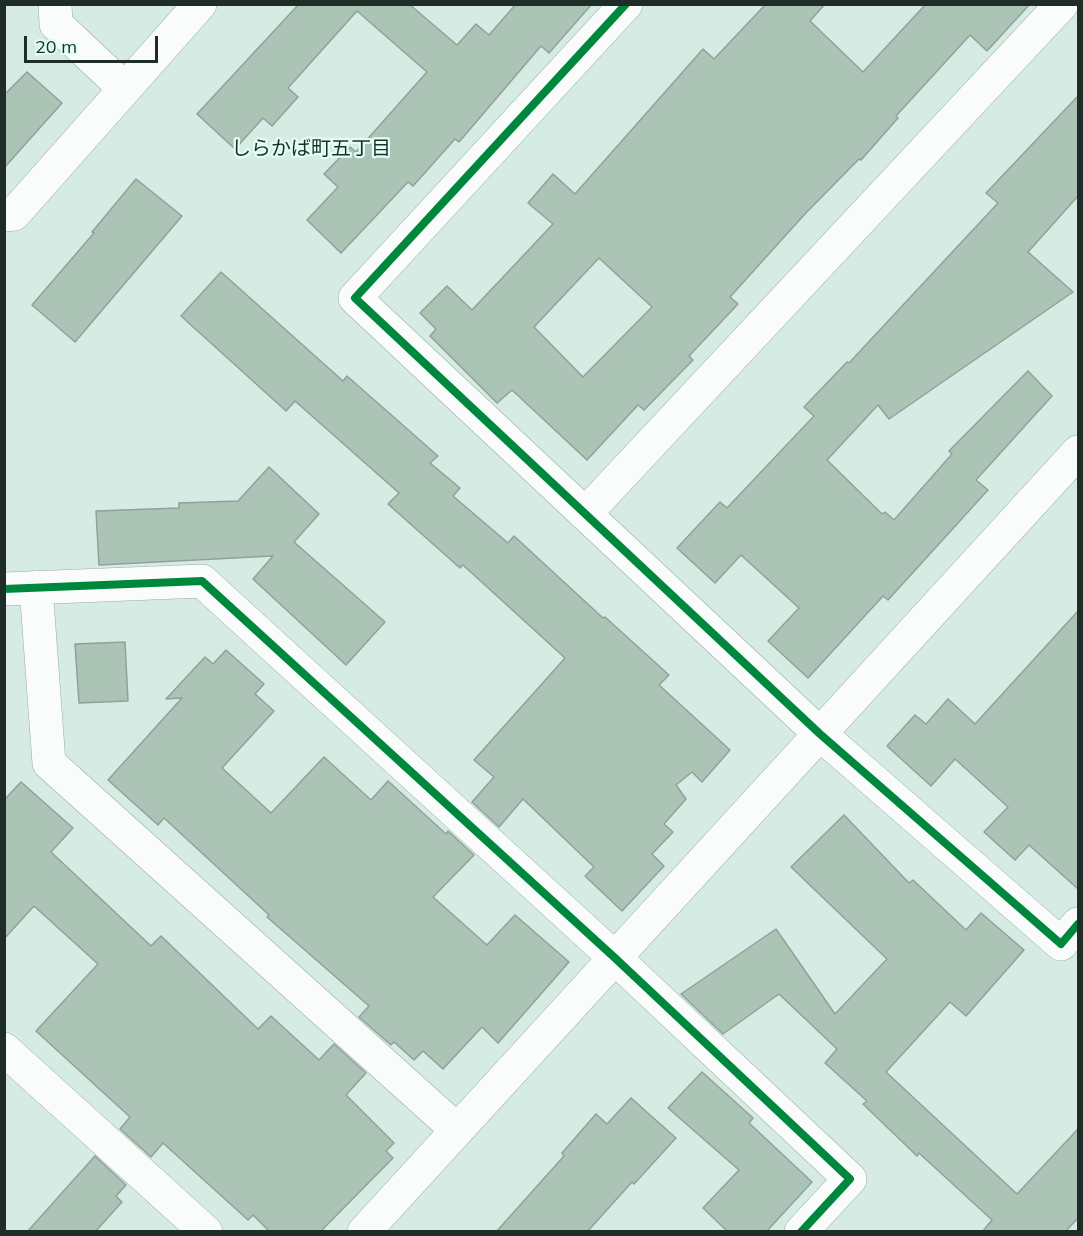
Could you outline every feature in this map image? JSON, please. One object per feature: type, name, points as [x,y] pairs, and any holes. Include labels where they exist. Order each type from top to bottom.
[{"type":"street","points":[[55,4],[56,24],[124,88]]},
{"type":"street","points":[[4,215],[14,214],[200,4]]},
{"type":"street","points":[[626,4],[355,298],[820,734],[1061,944],[1078,924]]},
{"type":"street","points":[[585,514],[1062,4]]},
{"type":"street","points":[[364,1232],[1078,452]]},
{"type":"street","points":[[4,589],[202,581],[615,958],[850,1179],[801,1232]]},
{"type":"street","points":[[36,587],[49,763],[457,1130]]},
{"type":"street","points":[[4,1049],[206,1232]]},
{"type":"building","points":[[299,4],[409,4],[457,45],[476,24],[489,35],[516,4],[592,4],[549,53],[541,46],[459,142],[455,139],[413,186],[408,182],[341,253],[307,220],[338,187],[324,174],[350,147],[356,152],[427,72],[357,11],[288,88],[298,97],[272,126],[263,118],[235,149],[197,114]]},
{"type":"building","points":[[766,4],[825,4],[810,21],[863,72],[926,4],[1030,4],[987,51],[970,35],[896,116],[898,118],[861,160],[859,159],[804,215],[730,297],[738,304],[689,356],[693,360],[644,410],[638,405],[587,460],[512,390],[497,403],[430,336],[436,329],[420,313],[447,286],[472,310],[553,224],[528,203],[553,174],[575,194],[703,49],[714,59]],"holes":[[[599,258],[652,307],[583,377],[534,327]]]},
{"type":"building","points":[[27,72],[62,103],[4,168],[4,95]]},
{"type":"building","points":[[1078,96],[1078,196],[1028,252],[1073,292],[889,419],[878,405],[827,460],[882,514],[885,512],[894,520],[952,454],[949,451],[1028,371],[1052,396],[976,480],[988,490],[888,600],[883,596],[808,678],[768,641],[799,608],[741,555],[715,583],[677,548],[720,502],[727,508],[814,416],[804,407],[847,362],[849,363],[998,203],[986,193]]},
{"type":"building","points":[[136,179],[182,216],[75,342],[32,305],[94,233],[92,232]]},
{"type":"building","points":[[221,272],[343,381],[347,376],[438,456],[430,463],[460,488],[453,496],[508,543],[514,536],[669,675],[659,685],[730,750],[702,782],[692,772],[676,785],[686,799],[664,824],[673,832],[652,854],[664,866],[622,911],[585,876],[594,867],[523,799],[499,827],[472,802],[494,777],[474,760],[565,658],[463,565],[460,568],[388,504],[399,493],[295,401],[286,411],[181,316]]},
{"type":"building","points":[[269,467],[319,514],[294,542],[385,622],[346,665],[253,579],[273,556],[99,565],[96,511],[179,508],[179,503],[238,501]]},
{"type":"building","points":[[1078,611],[1078,889],[1029,845],[1015,860],[984,832],[1008,807],[955,759],[931,786],[887,746],[915,715],[926,724],[948,699],[975,724]]},
{"type":"building","points":[[125,642],[128,701],[79,703],[75,644]]},
{"type":"building","points":[[226,650],[264,684],[255,694],[274,711],[222,768],[271,813],[324,757],[371,800],[388,781],[446,834],[448,831],[474,855],[433,897],[487,945],[515,915],[569,962],[498,1043],[482,1027],[443,1069],[423,1051],[414,1060],[394,1042],[391,1045],[359,1017],[369,1006],[267,917],[269,915],[164,818],[158,825],[108,780],[182,698],[166,699],[205,657],[213,664]]},
{"type":"building","points":[[21,782],[73,828],[51,852],[151,946],[161,936],[258,1029],[271,1016],[319,1060],[334,1044],[366,1073],[346,1095],[394,1143],[386,1151],[393,1158],[320,1232],[270,1232],[253,1215],[248,1220],[163,1143],[151,1157],[120,1129],[130,1117],[36,1031],[98,964],[34,906],[4,939],[4,800]]},
{"type":"building","points":[[844,815],[909,883],[913,880],[966,930],[981,913],[1024,950],[966,1016],[950,1002],[886,1072],[1017,1194],[1078,1129],[1078,1218],[1065,1232],[982,1232],[992,1220],[919,1153],[917,1156],[863,1104],[867,1101],[825,1063],[837,1049],[779,994],[723,1034],[681,994],[776,929],[835,1014],[887,959],[791,867]]},
{"type":"building","points":[[702,1072],[753,1118],[749,1123],[812,1182],[766,1232],[728,1232],[703,1208],[739,1170],[668,1108]]},
{"type":"building","points":[[631,1098],[676,1138],[587,1232],[496,1232],[564,1156],[562,1153],[596,1114],[607,1124]]},
{"type":"building","points":[[95,1156],[126,1185],[116,1196],[122,1202],[95,1232],[27,1232]]},
{"type":"cycle path","points":[[626,4],[355,298],[820,734],[1061,944],[1078,924]]},
{"type":"cycle path","points":[[4,589],[202,581],[615,958],[850,1179],[801,1232]]},
{"type":"district","name":"しらかば町五丁目","points":[[311,149]]}]
